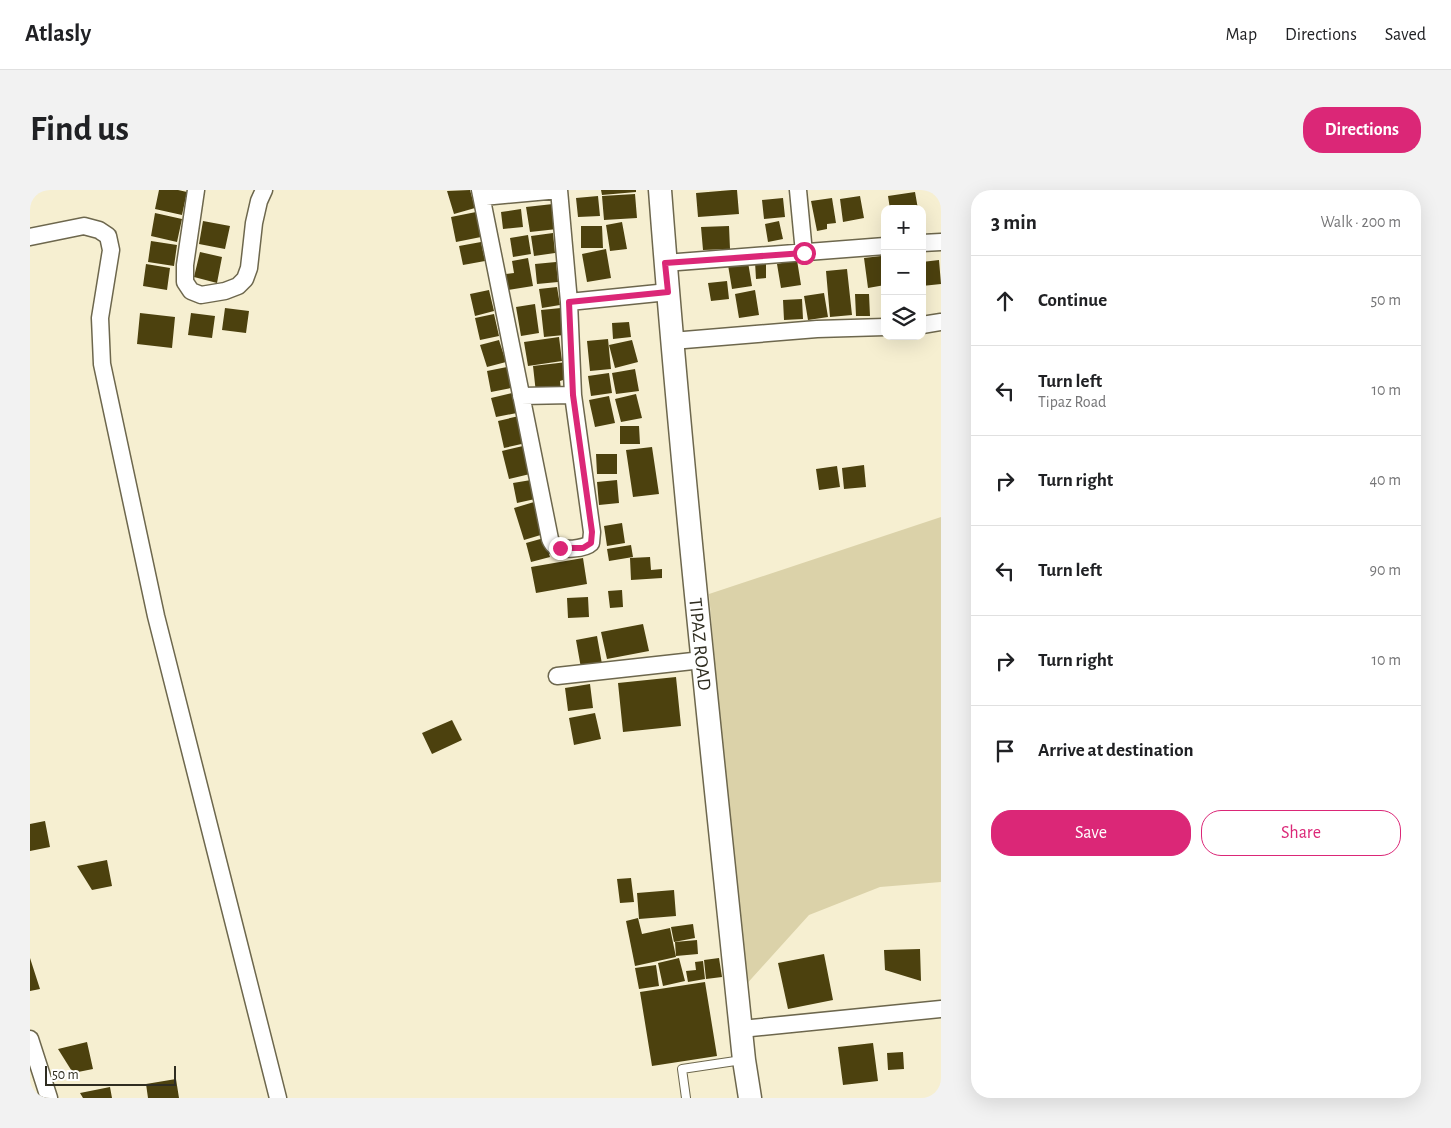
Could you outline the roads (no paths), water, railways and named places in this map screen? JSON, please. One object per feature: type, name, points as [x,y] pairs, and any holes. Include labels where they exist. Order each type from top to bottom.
[{"type":"street","points":[[196,190],[185,265],[185,282],[191,291],[201,295],[225,291],[238,286],[245,279],[249,268],[254,223],[259,201],[264,190]]},
{"type":"street","points":[[559,190],[569,302],[573,395],[592,532],[591,543],[583,548],[560,548],[554,546],[550,539],[482,194],[559,190]]},
{"type":"street","name":"TIPAZ ROAD","points":[[660,190],[665,263],[702,660],[744,1060],[750,1098]]},
{"type":"street","points":[[798,190],[804,253]]},
{"type":"street","points":[[30,237],[84,226],[99,230],[108,236],[110,250],[100,318],[102,364],[159,626],[278,1098]]},
{"type":"street","points":[[926,243],[941,242]]},
{"type":"street","points":[[665,263],[881,246]]},
{"type":"street","points":[[569,302],[668,292]]},
{"type":"street","points":[[926,324],[941,322]]},
{"type":"street","points":[[672,341],[809,330],[881,327]]},
{"type":"street","points":[[521,396],[573,395]]},
{"type":"street","points":[[557,676],[702,660]]},
{"type":"street","points":[[741,1029],[941,1009]]},
{"type":"street","points":[[30,1038],[49,1098]]},
{"type":"lane","points":[[686,1098],[682,1069],[744,1060]]}]
